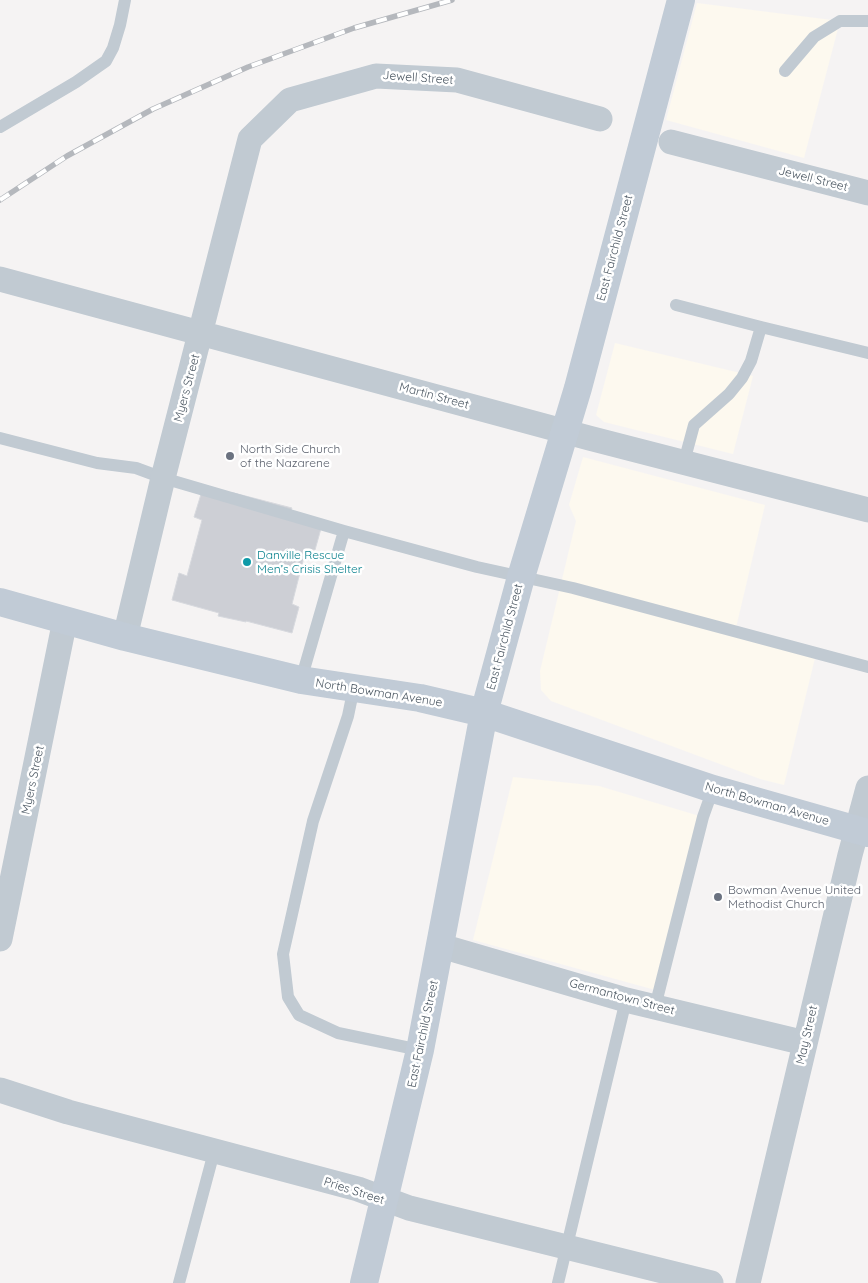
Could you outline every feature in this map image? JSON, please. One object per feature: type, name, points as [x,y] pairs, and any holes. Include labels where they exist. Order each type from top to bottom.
[{"type":"street","name":"East Fairchild Street","points":[[364,1283],[420,1050],[484,713],[565,431],[681,0]]},
{"type":"street","name":"Jewell Street","points":[[250,139],[290,100],[376,76],[457,80],[600,119]]},
{"type":"street","name":"Myers Street","points":[[125,637],[163,478],[202,333],[250,139]]},
{"type":"street","name":"Jewell Street","points":[[671,142],[868,193]]},
{"type":"street","name":"Martin Street","points":[[0,279],[565,431],[868,510]]},
{"type":"street","name":"North Bowman Avenue","points":[[0,602],[125,637],[302,680],[420,698],[484,713],[713,789],[863,832]]},
{"type":"street","name":"Myers Street","points":[[0,939],[65,620]]},
{"type":"street","name":"May Street","points":[[748,1283],[805,1043],[863,832],[868,788]]},
{"type":"street","name":"Germantown Street","points":[[441,946],[626,1000],[805,1043]]},
{"type":"street","name":"Pries Street","points":[[0,1090],[68,1112],[358,1189],[409,1208],[711,1283]]},
{"type":"lane","points":[[0,126],[76,82],[106,61],[113,48],[125,0]]},
{"type":"lane","points":[[785,71],[814,37],[840,21],[868,21]]},
{"type":"lane","points":[[676,304],[868,353]]},
{"type":"lane","points":[[684,462],[694,424],[729,394],[742,378],[751,361],[761,327]]},
{"type":"lane","points":[[0,438],[97,463],[136,468],[163,478],[344,531],[477,567],[573,588],[868,668]]},
{"type":"lane","points":[[302,680],[344,531]]},
{"type":"lane","points":[[354,687],[348,716],[313,821],[283,954],[288,996],[299,1014],[338,1033],[420,1050]]},
{"type":"lane","points":[[655,1007],[703,818],[713,789]]},
{"type":"lane","points":[[558,1283],[626,1000]]},
{"type":"lane","points":[[179,1283],[214,1152]]},
{"type":"shaded area","points":[[697,3],[840,21],[804,158],[666,120]]},
{"type":"shaded area","points":[[615,343],[753,376],[733,454],[604,422],[596,415]]},
{"type":"shaded area","points":[[583,457],[765,505],[735,632],[816,654],[784,785],[760,779],[551,701],[541,690],[540,671],[576,521],[569,505]]},
{"type":"shaded area","points":[[513,777],[599,786],[703,817],[659,991],[473,940]]},
{"type":"building","name":"Danville Rescue Men’s Crisis Shelter","points":[[202,491],[234,493],[292,508],[288,517],[322,525],[315,550],[306,549],[292,604],[299,607],[292,633],[218,616],[219,613],[172,600],[179,573],[187,576],[202,520],[194,517]]},
{"type":"railway","points":[[0,200],[67,156],[153,109],[248,67],[354,28],[452,0]]},
{"type":"place","name":"North Side Church of the Nazarene","points":[[230,456]]},
{"type":"place","name":"Danville Rescue Men’s Crisis Shelter","points":[[247,562]]},
{"type":"place","name":"Bowman Avenue United Methodist Church","points":[[718,897]]}]
